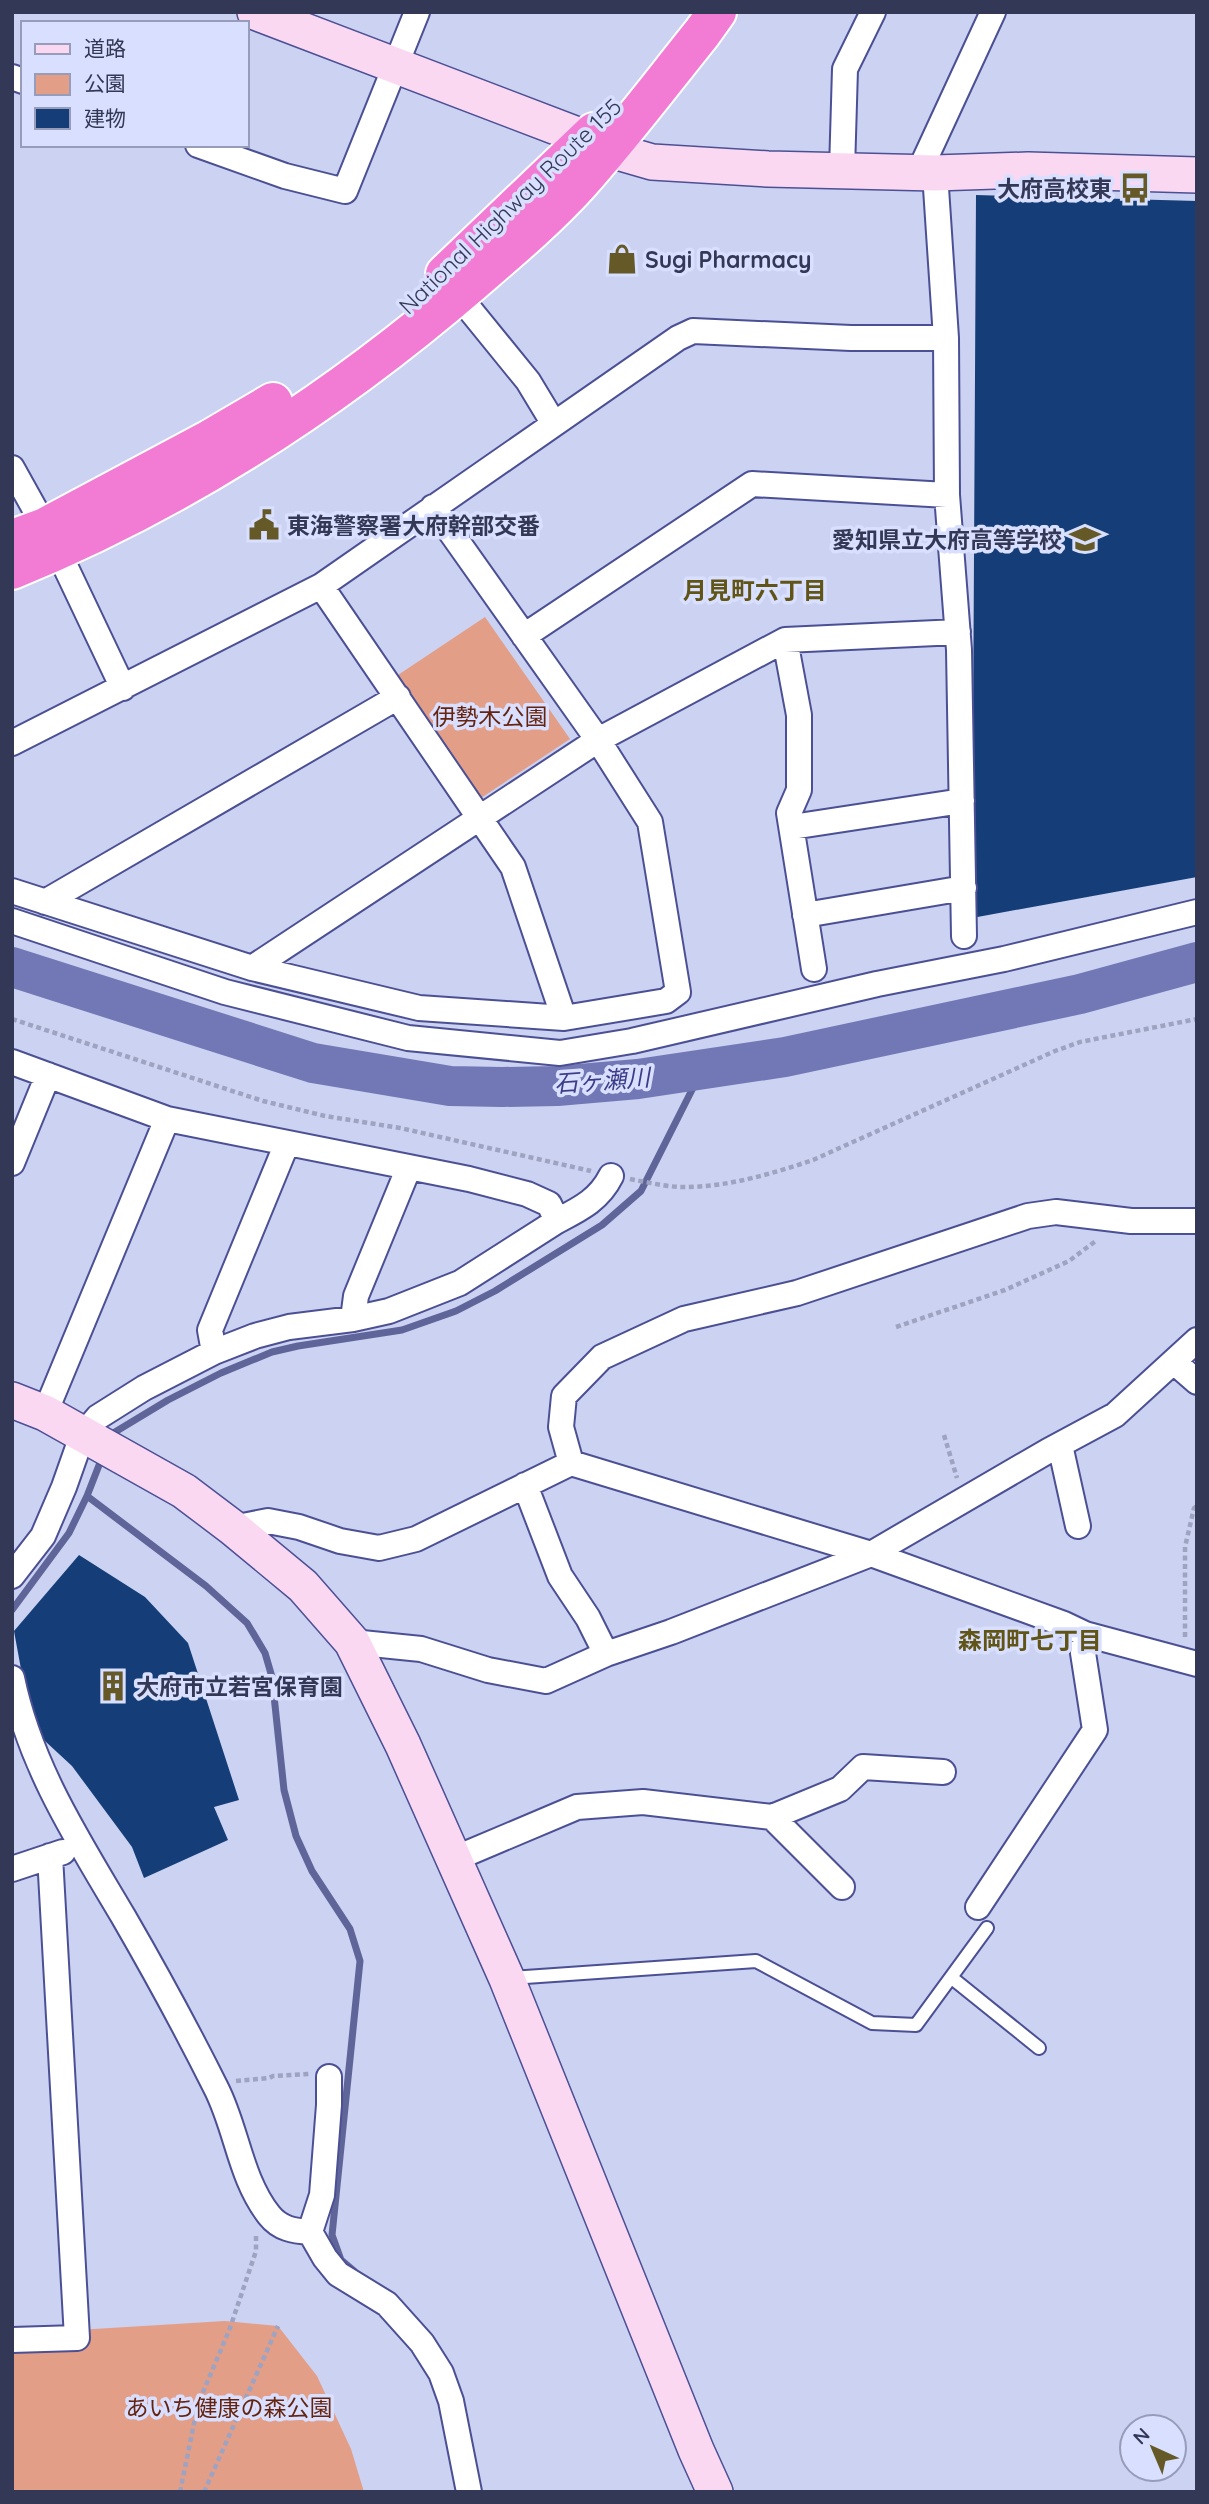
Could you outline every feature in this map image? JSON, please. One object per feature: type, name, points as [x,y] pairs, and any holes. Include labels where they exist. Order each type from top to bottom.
[{"type":"highway","name":"National Highway Route 155","points":[[38,538],[137,512],[223,465],[351,380],[428,321],[577,186],[598,144],[632,88],[693,12]]},
{"type":"highway","name":"National Highway Route 155","points":[[12,570],[38,538],[254,415],[382,326],[598,144],[717,12]]},
{"type":"street","points":[[255,12],[598,144],[652,162],[842,170],[1028,170],[1197,176]]},
{"type":"street","points":[[204,147],[285,176],[345,191],[417,12]]},
{"type":"street","points":[[842,170],[845,69],[873,12]]},
{"type":"street","points":[[964,936],[958,632],[947,495],[946,338],[927,172],[993,12]]},
{"type":"street","points":[[458,295],[528,381],[554,424]]},
{"type":"street","points":[[12,743],[321,586],[677,338],[692,331],[851,338],[946,338]]},
{"type":"street","points":[[12,468],[38,538],[123,688]]},
{"type":"street","points":[[524,636],[752,484],[947,495]]},
{"type":"street","points":[[12,891],[253,968],[419,1008],[564,1018],[666,1001],[678,992],[650,822],[597,740],[433,507]]},
{"type":"street","points":[[321,586],[513,867],[564,1018]]},
{"type":"street","points":[[253,968],[597,740],[785,640],[958,632]]},
{"type":"street","points":[[785,640],[800,715],[799,790],[789,813],[814,969]]},
{"type":"street","points":[[45,902],[398,697]]},
{"type":"street","points":[[792,827],[962,801]]},
{"type":"street","points":[[805,915],[964,888]]},
{"type":"street","points":[[12,920],[225,992],[408,1038],[560,1053],[643,1039],[877,984],[1030,953],[1197,912]]},
{"type":"street","points":[[12,1062],[167,1119],[409,1167],[527,1194],[549,1204],[557,1221]]},
{"type":"street","points":[[12,1163],[48,1075]]},
{"type":"street","points":[[45,1413],[167,1119]]},
{"type":"street","points":[[214,1352],[210,1331],[287,1143]]},
{"type":"street","points":[[353,1320],[356,1296],[409,1167]]},
{"type":"street","points":[[12,1576],[43,1536],[64,1488],[97,1444],[98,1417],[144,1388],[214,1352],[255,1336],[289,1327],[353,1320],[389,1311],[460,1283],[557,1221],[591,1203],[604,1190],[611,1176]]},
{"type":"street","points":[[571,1463],[561,1427],[564,1396],[601,1357],[684,1319],[797,1293],[1028,1216],[1056,1212],[1130,1221],[1197,1221]]},
{"type":"street","points":[[352,1642],[421,1649],[488,1670],[546,1681],[606,1654],[671,1632],[872,1554],[1115,1416],[1197,1340]]},
{"type":"street","points":[[1174,1363],[1197,1382]]},
{"type":"street","points":[[12,1400],[45,1413],[184,1491],[303,1586],[352,1642],[402,1745],[508,1979],[715,2492]]},
{"type":"street","points":[[1059,1446],[1078,1526]]},
{"type":"street","points":[[233,1528],[268,1521],[299,1527],[340,1541],[379,1548],[415,1539],[571,1463],[872,1554],[1085,1634],[1191,1664]]},
{"type":"street","points":[[525,1485],[560,1576],[588,1618],[606,1654]]},
{"type":"street","points":[[982,1918],[1095,1730],[1083,1653],[1085,1634]]},
{"type":"street","points":[[12,1678],[33,1751],[80,1846],[136,1940],[215,2085],[251,2188],[270,2217],[290,2231],[310,2232]]},
{"type":"street","points":[[454,1859],[577,1807],[643,1801],[772,1817],[840,1789],[863,1767],[943,1772]]},
{"type":"street","points":[[772,1817],[842,1886]]},
{"type":"street","points":[[12,1869],[80,1846]]},
{"type":"street","points":[[12,2340],[77,2338],[50,1856]]},
{"type":"street","points":[[329,2077],[322,2195],[310,2232],[338,2274],[387,2304],[422,2343],[441,2373],[452,2401],[469,2492]]},
{"type":"lane","points":[[508,1979],[756,1961],[872,2023],[916,2025],[952,1978],[982,1918]]},
{"type":"lane","points":[[952,1978],[1040,2048]]},
{"type":"path","points":[[12,1018],[263,1101],[325,1116],[400,1128],[611,1176],[678,1187],[720,1184],[774,1173],[813,1160],[1055,1051],[1080,1042],[1197,1019]]},
{"type":"path","points":[[897,1327],[1004,1290],[1069,1261],[1100,1237],[1109,1226],[1111,1218]]},
{"type":"path","points":[[944,1435],[963,1500]]},
{"type":"path","points":[[1191,1664],[1184,1603],[1185,1546],[1194,1508],[1197,1506]]},
{"type":"path","points":[[215,2085],[220,2082],[273,2076],[316,2073],[321,2078],[329,2077]]},
{"type":"path","points":[[180,2492],[198,2404],[230,2328],[256,2251],[251,2188]]},
{"type":"path","points":[[204,2492],[278,2326]]},
{"type":"green space","name":"伊勢木公園","points":[[485,617],[570,739],[481,798],[398,675]]},
{"type":"green space","name":"あいち健康の森公園","points":[[225,2321],[278,2326],[317,2376],[351,2449],[364,2492],[12,2492],[12,2334]]},
{"type":"building","name":"愛知県立大府高等学校","points":[[976,195],[1197,201],[1197,877],[972,918]]},
{"type":"building","name":"大府市立若宮保育園","points":[[79,1555],[145,1597],[188,1643],[239,1800],[214,1807],[228,1840],[144,1878],[132,1847],[72,1766],[32,1729],[14,1631]]},
{"type":"waterway","name":"石ヶ瀬川","points":[[12,967],[313,1063],[450,1086],[502,1087],[557,1086],[638,1079],[785,1057],[1080,994],[1197,962]]},
{"type":"waterway","points":[[112,1438],[115,1432],[168,1400],[221,1373],[272,1352],[402,1330],[456,1311],[495,1291],[602,1225],[641,1191],[702,1070]]},
{"type":"waterway","points":[[12,1610],[69,1533],[103,1455]]},
{"type":"waterway","points":[[87,1496],[206,1586],[247,1623],[265,1653],[272,1677],[284,1790],[296,1836],[312,1871],[350,1929],[360,1961],[332,2235],[341,2260],[354,2271]]},
{"type":"place","name":"大府高校東","points":[[1135,188]]},
{"type":"place","name":"Sugi Pharmacy","points":[[622,259]]},
{"type":"place","name":"東海警察署大府幹部交番","points":[[264,525]]},
{"type":"place","name":"愛知県立大府高等学校","points":[[1085,539]]},
{"type":"place","name":"大府市立若宮保育園","points":[[113,1686]]},
{"type":"district","name":"月見町六丁目","points":[[755,590]]},
{"type":"district","name":"森岡町七丁目","points":[[1030,1640]]}]
